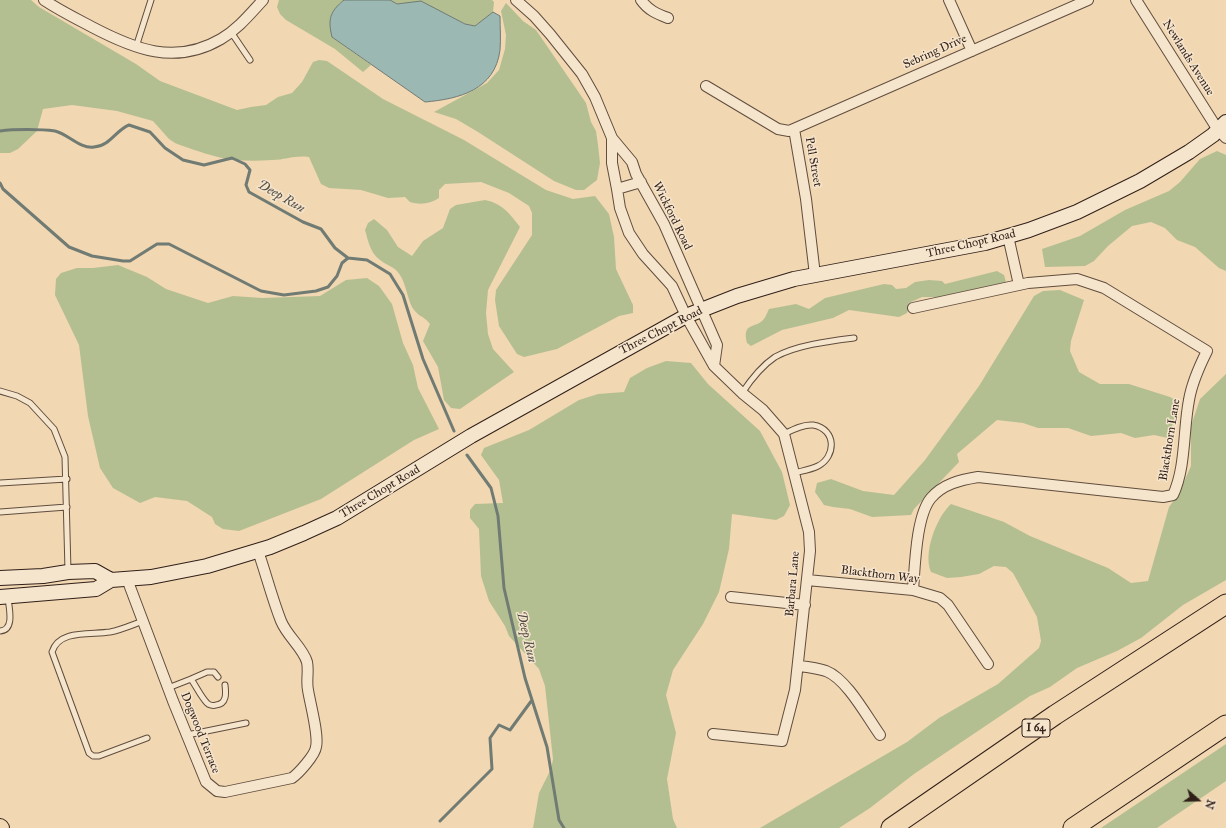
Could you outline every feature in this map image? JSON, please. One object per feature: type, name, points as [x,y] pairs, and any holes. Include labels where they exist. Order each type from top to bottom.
[{"type":"highway","name":"I 64","points":[[891,828],[1055,715],[1226,604]]},
{"type":"highway","points":[[1073,828],[1226,725]]},
{"type":"main road","name":"Three Chopt Road","points":[[4,597],[96,589],[111,580],[166,574],[207,566],[258,551],[337,518],[485,428],[686,316],[769,286],[815,275],[945,252],[985,243],[1029,230],[1063,218],[1114,194],[1177,159],[1223,130]]},
{"type":"main road","points":[[0,578],[95,571],[111,580]]},
{"type":"street","points":[[44,0],[59,10],[115,39],[136,47],[162,53],[195,50],[212,44],[231,32],[263,0]]},
{"type":"street","points":[[516,0],[534,16],[582,74],[595,97],[612,138],[627,154],[641,182]]},
{"type":"street","points":[[641,0],[647,8],[654,13],[668,18]]},
{"type":"street","points":[[949,0],[972,50]]},
{"type":"street","name":"Sebring Drive","points":[[794,129],[1088,0]]},
{"type":"street","name":"Newlands Avenue","points":[[1136,0],[1223,130]]},
{"type":"street","name":"Pell Street","points":[[706,86],[782,131],[794,129],[806,199],[815,275]]},
{"type":"street","points":[[612,138],[612,163],[620,208],[629,232],[643,254],[672,286],[686,316]]},
{"type":"street","name":"Wickford Road","points":[[617,189],[641,182],[664,224],[700,310]]},
{"type":"street","points":[[1008,236],[1019,285]]},
{"type":"street","name":"Blackthorn Lane","points":[[913,308],[1028,283],[1077,279],[1104,288],[1207,351],[1195,377],[1189,400],[1179,482],[1173,495],[1163,497],[978,477],[952,483],[941,489],[930,498],[924,512],[920,525],[913,590]]},
{"type":"street","points":[[700,310],[717,344],[714,366]]},
{"type":"street","name":"Barbara Lane","points":[[686,316],[714,366],[742,393],[763,410],[784,434],[809,532],[810,551],[795,690],[782,741],[713,734]]},
{"type":"street","name":"Dogwood Terrace","points":[[127,579],[168,688],[206,782],[210,787],[217,791],[224,792],[292,778],[300,772],[316,748],[316,736],[307,687],[308,672],[302,653],[282,623],[258,551]]},
{"type":"street","name":"Blackthorn Way","points":[[807,580],[913,590],[940,598],[948,605],[988,664]]},
{"type":"street","points":[[731,597],[805,605]]},
{"type":"street","points":[[798,666],[815,668],[827,672],[846,685],[880,736]]},
{"type":"lane","points":[[136,47],[151,0]]},
{"type":"lane","points":[[231,32],[250,60]]},
{"type":"lane","points":[[742,393],[752,378],[775,357],[815,344],[854,338]]},
{"type":"lane","points":[[0,391],[17,396],[30,403],[54,428],[66,457],[68,572]]},
{"type":"lane","points":[[784,434],[797,428],[813,425],[824,429],[831,440],[832,446],[829,453],[819,466],[794,473]]},
{"type":"lane","points":[[0,483],[67,479]]},
{"type":"lane","points":[[0,512],[67,507]]},
{"type":"lane","points":[[0,631],[3,631],[9,626],[10,619],[4,597]]},
{"type":"lane","points":[[143,621],[110,632],[77,634],[57,642],[52,652],[89,753],[93,756],[99,756],[147,738]]},
{"type":"lane","points":[[168,688],[207,672],[214,672],[218,677]]},
{"type":"lane","points":[[191,679],[207,703],[213,705],[219,705],[225,700],[225,685]]},
{"type":"lane","points":[[187,735],[246,723]]},
{"type":"green space","points":[[0,0],[31,0],[39,7],[136,64],[160,81],[237,110],[266,105],[278,97],[292,93],[302,82],[313,62],[319,60],[327,61],[383,99],[464,140],[546,190],[573,199],[595,196],[609,214],[614,237],[616,269],[633,305],[633,313],[619,316],[557,349],[524,357],[517,354],[499,326],[495,300],[496,290],[532,235],[532,213],[529,206],[509,193],[481,182],[445,184],[439,190],[439,198],[429,203],[421,204],[410,202],[405,197],[388,198],[361,190],[329,188],[321,184],[309,157],[254,161],[221,158],[175,143],[169,139],[153,121],[117,111],[72,105],[43,109],[37,131],[18,149],[10,153],[0,153]]},
{"type":"green space","points":[[279,0],[344,0],[339,4],[332,37],[371,65],[363,72],[335,49],[286,20],[280,14],[277,7]]},
{"type":"green space","points":[[390,0],[492,0],[494,2],[493,12],[475,26],[465,24],[421,2],[397,4]]},
{"type":"green space","points":[[506,3],[523,21],[536,30],[586,103],[591,122],[596,131],[600,163],[597,180],[584,190],[576,190],[554,181],[456,119],[434,112],[487,83],[499,70],[505,49],[506,35],[501,11]]},
{"type":"green space","points":[[1217,151],[1226,155],[1226,271],[1219,268],[1195,247],[1177,240],[1165,228],[1151,222],[1132,226],[1108,246],[1094,261],[1085,266],[1045,267],[1042,249],[1080,236],[1125,210],[1169,191],[1180,182],[1200,159]]},
{"type":"green space","points":[[485,200],[501,206],[520,227],[488,290],[486,313],[488,334],[493,349],[514,372],[460,409],[451,408],[444,400],[438,367],[423,341],[430,324],[416,313],[412,307],[402,278],[396,270],[380,260],[374,254],[365,230],[368,223],[374,219],[387,230],[398,247],[412,256],[423,241],[443,228],[450,209],[456,205]]},
{"type":"green space","points":[[118,265],[147,277],[166,289],[208,303],[233,296],[262,298],[320,296],[346,280],[367,278],[379,286],[392,304],[403,343],[413,365],[418,388],[439,429],[414,440],[321,499],[239,531],[223,529],[215,524],[212,517],[187,501],[155,497],[140,503],[113,488],[100,468],[88,416],[79,345],[55,295],[56,279],[61,273],[77,268]]},
{"type":"green space","points":[[997,271],[1004,275],[1006,282],[938,297],[922,297],[911,302],[907,313],[899,317],[849,310],[833,318],[782,330],[751,346],[747,343],[747,329],[763,320],[769,309],[796,304],[809,309],[825,298],[884,284],[892,285],[896,289],[906,288],[915,282],[929,280],[942,281],[945,284]]},
{"type":"green space","points":[[1060,290],[1084,300],[1071,341],[1070,351],[1079,372],[1100,384],[1129,384],[1170,397],[1177,401],[1174,420],[1168,438],[1154,435],[1135,438],[1121,433],[1091,436],[1068,428],[1038,428],[1023,423],[997,420],[957,454],[959,462],[914,509],[911,515],[872,517],[850,509],[824,505],[815,492],[817,483],[831,479],[863,491],[894,495],[925,460],[979,386],[1034,296],[1043,291]]},
{"type":"green space","points":[[666,361],[691,363],[708,384],[760,431],[782,472],[790,505],[784,516],[776,520],[732,514],[729,549],[719,592],[703,624],[673,670],[666,695],[676,733],[667,779],[673,819],[677,828],[533,828],[539,793],[551,769],[553,759],[545,686],[539,669],[509,636],[505,626],[489,601],[481,576],[479,529],[470,518],[470,510],[475,504],[503,503],[499,480],[481,455],[484,448],[529,430],[579,400],[598,394],[624,392],[630,378],[647,368]]},
{"type":"green space","points":[[1226,374],[1226,580],[1183,605],[1141,638],[1117,651],[1077,668],[1050,687],[1030,696],[914,774],[870,808],[839,828],[760,828],[907,742],[939,718],[998,684],[1039,648],[1041,641],[1037,617],[1013,573],[1006,567],[994,566],[979,574],[947,578],[931,572],[929,555],[932,536],[940,518],[951,504],[1004,522],[1030,536],[1108,568],[1131,583],[1148,581],[1169,507],[1179,493],[1191,466],[1191,426],[1200,399]]},
{"type":"green space","points":[[1226,744],[1226,781],[1157,828],[1101,828]]},
{"type":"water","points":[[344,0],[390,0],[397,4],[421,1],[465,24],[475,26],[493,12],[500,16],[500,50],[497,64],[491,75],[473,90],[462,95],[438,101],[425,102],[332,37],[330,26],[331,17],[335,8]]},
{"type":"waterway","name":"Deep Run","points":[[0,131],[55,131],[65,135],[79,144],[94,147],[100,146],[109,141],[120,130],[129,125],[150,132],[165,148],[183,160],[204,165],[232,158],[245,164],[250,170],[246,185],[249,192],[303,222],[321,229],[335,248],[348,258],[367,260],[390,274],[403,295],[423,359],[454,431]]},
{"type":"waterway","name":"Deep Run","points":[[0,183],[3,189],[69,247],[92,256],[130,261],[157,244],[169,244],[261,291],[284,295],[316,291],[328,287],[337,276],[342,263],[348,258]]},
{"type":"waterway","name":"Deep Run","points":[[467,455],[491,488],[498,516],[504,588],[525,678],[547,747],[559,820],[564,828]]},
{"type":"waterway","points":[[440,821],[492,769],[490,738],[499,725],[510,730],[532,700]]}]
